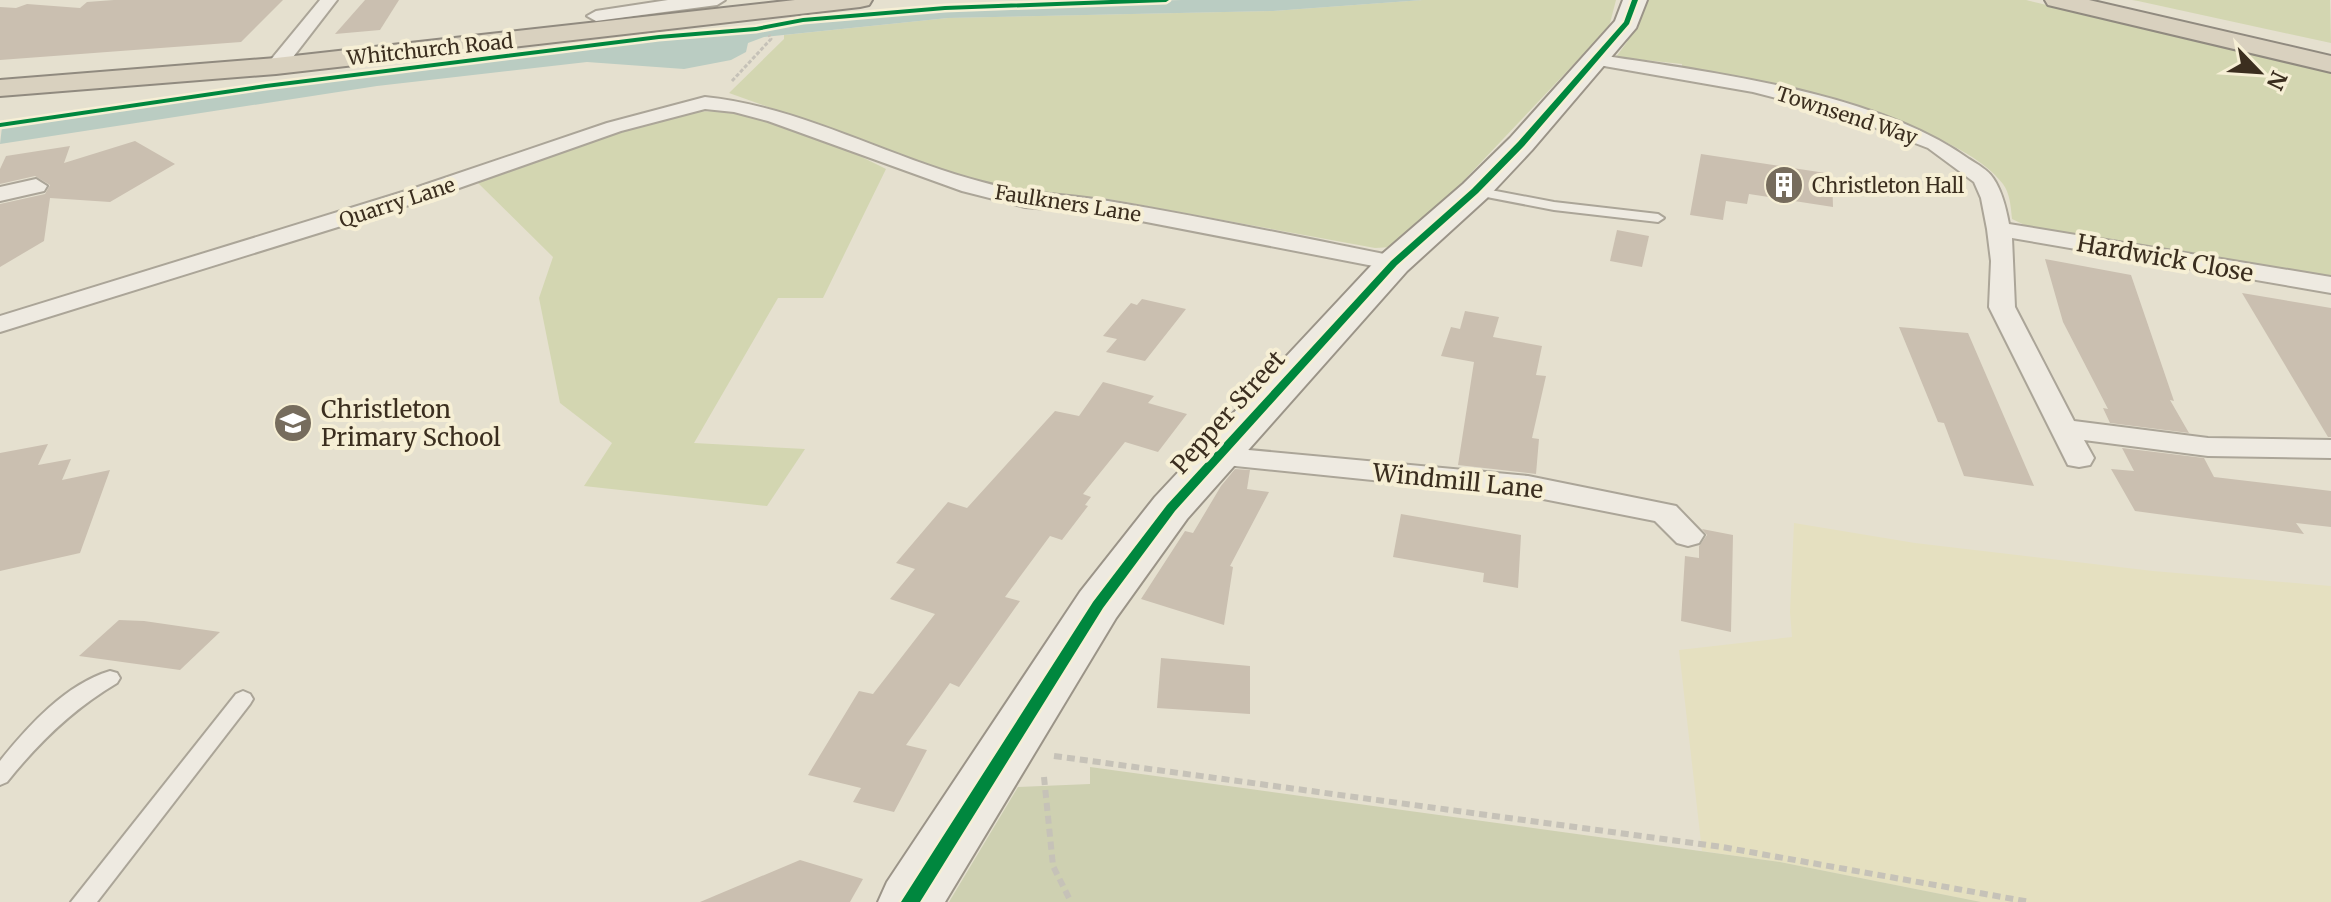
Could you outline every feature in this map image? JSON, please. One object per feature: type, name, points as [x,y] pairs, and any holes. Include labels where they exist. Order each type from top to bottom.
[{"type":"highway","name":"Whitchurch Road","points":[[0,88],[276,66],[602,23],[860,0]]},
{"type":"highway","points":[[2057,0],[2331,64]]},
{"type":"highway","points":[[2106,0],[2331,50]]},
{"type":"street","points":[[276,66],[329,0]]},
{"type":"street","points":[[583,1],[602,23],[639,8],[717,0]]},
{"type":"street","name":"Pepper Street","points":[[910,902],[1023,749],[1098,605],[1171,508],[1394,263],[1475,191],[1521,144],[1627,23],[1635,0]]},
{"type":"street","name":"Townsend Way","points":[[1593,59],[1754,86],[1898,128],[1935,144],[1983,179],[1992,198],[1999,229],[2003,261],[2002,307],[2079,458]]},
{"type":"street","name":"Faulkners Lane","points":[[705,103],[735,106],[775,117],[970,186],[1025,200],[1105,207],[1394,263]]},
{"type":"street","name":"Quarry Lane","points":[[0,324],[446,186],[614,127],[705,103]]},
{"type":"street","points":[[0,194],[36,186]]},
{"type":"street","name":"Hardwick Close","points":[[1999,229],[2331,285]]},
{"type":"street","points":[[2064,428],[2208,447],[2331,449]]},
{"type":"street","name":"Windmill Lane","points":[[1217,456],[1528,486],[1665,513],[1688,535]]},
{"type":"lane","points":[[1475,191],[1554,206],[1658,218]]},
{"type":"lane","points":[[0,776],[34,732],[54,713],[110,678]]},
{"type":"lane","points":[[83,902],[243,699]]},
{"type":"path","points":[[756,29],[785,25]]},
{"type":"path","points":[[705,103],[728,85],[771,39]]},
{"type":"path","points":[[1071,902],[1053,866],[1023,749],[1102,765],[1722,847],[2030,902]]},
{"type":"shaded area","points":[[1181,0],[1423,0],[1273,11],[948,18],[764,37],[748,43],[746,52],[731,60],[684,69],[587,62],[377,86],[0,144],[2,127],[177,100],[601,45],[762,29],[830,18],[989,6]]},
{"type":"shaded area","points":[[1794,523],[1915,543],[2153,571],[2331,586],[2331,902],[1981,902],[1780,862],[1702,851],[1679,650],[1792,637],[1790,612]]},
{"type":"green space","points":[[1423,0],[1616,0],[1609,27],[1431,215],[1392,247],[1375,248],[1103,198],[1044,195],[979,182],[729,93],[784,39],[784,35],[948,18],[1273,11]]},
{"type":"green space","points":[[1645,0],[2026,0],[2331,73],[2331,281],[2031,228],[2012,219],[2010,201],[2003,184],[1979,162],[1944,141],[1901,123],[1854,107],[1758,82],[1682,68],[1682,64],[1616,57],[1627,42]]},
{"type":"green space","points":[[2132,0],[2330,0],[2331,43],[2138,1]]},
{"type":"green space","points":[[689,112],[733,112],[775,121],[886,169],[823,298],[778,298],[694,443],[805,449],[767,506],[584,486],[612,443],[560,403],[539,298],[553,257],[478,183],[613,132]]},
{"type":"green space","points":[[1090,767],[1780,862],[1981,902],[949,902],[1018,787],[1090,784]]},
{"type":"building","points":[[283,0],[241,42],[0,60],[0,7],[16,8],[27,4],[80,8],[87,2]]},
{"type":"building","points":[[365,0],[399,0],[380,30],[335,34]]},
{"type":"building","points":[[135,141],[175,164],[110,202],[50,198],[44,241],[0,267],[0,204],[45,194],[50,185],[35,176],[0,184],[0,169],[6,156],[70,146],[64,163]]},
{"type":"building","name":"Christleton Hall","points":[[1701,154],[1832,174],[1833,207],[1749,194],[1747,204],[1726,201],[1723,220],[1690,215]]},
{"type":"building","points":[[1617,230],[1649,236],[1642,267],[1610,261]]},
{"type":"building","points":[[2045,259],[2131,275],[2174,401],[2170,400],[2189,433],[2110,423],[2103,408],[2108,409],[2063,322]]},
{"type":"building","points":[[2242,293],[2331,308],[2331,437],[2328,437]]},
{"type":"building","points":[[1142,299],[1186,309],[1145,361],[1106,352],[1117,339],[1103,336],[1131,303],[1137,305]]},
{"type":"building","points":[[1465,311],[1499,317],[1493,337],[1542,346],[1536,375],[1546,376],[1532,438],[1539,439],[1536,474],[1458,465],[1474,362],[1441,356],[1451,327],[1460,329]]},
{"type":"building","points":[[1899,327],[1968,333],[2034,486],[1964,476],[1944,423],[1938,422]]},
{"type":"building","points":[[1103,382],[1154,396],[1148,403],[1187,414],[1158,452],[1125,442],[1083,494],[1091,497],[1085,505],[1088,506],[1062,540],[1050,536],[1005,597],[1020,601],[959,687],[950,683],[906,745],[927,750],[894,812],[853,802],[861,788],[808,775],[859,691],[873,694],[935,614],[890,599],[915,569],[896,563],[948,502],[967,508],[1055,411],[1079,416]]},
{"type":"building","points":[[48,444],[38,465],[71,459],[62,480],[110,470],[80,553],[0,571],[0,453]]},
{"type":"building","points":[[2122,448],[2204,458],[2214,477],[2331,491],[2331,527],[2296,523],[2304,534],[2135,511],[2111,469],[2134,471]]},
{"type":"building","points":[[1235,469],[1250,470],[1247,489],[1269,492],[1230,566],[1233,567],[1224,625],[1141,599],[1185,531],[1193,533]]},
{"type":"building","points":[[1401,514],[1521,535],[1518,588],[1483,582],[1484,573],[1393,557]]},
{"type":"building","points":[[1702,529],[1733,535],[1731,632],[1681,621],[1685,556],[1699,558],[1699,546],[1707,535]]},
{"type":"building","points":[[119,620],[220,632],[180,670],[79,656]]},
{"type":"building","points":[[1161,658],[1250,666],[1250,714],[1157,708]]},
{"type":"building","points":[[800,860],[863,879],[850,902],[700,902]]},
{"type":"cycle path","points":[[0,125],[266,86],[659,37],[756,29],[803,20],[945,8],[1166,0]]},
{"type":"cycle path","points":[[910,902],[1098,605],[1171,508],[1394,263],[1475,191],[1521,144],[1627,23],[1635,0]]},
{"type":"place","name":"Christleton Hall","points":[[1784,185]]},
{"type":"place","name":"Christleton Primary School","points":[[293,423]]}]
